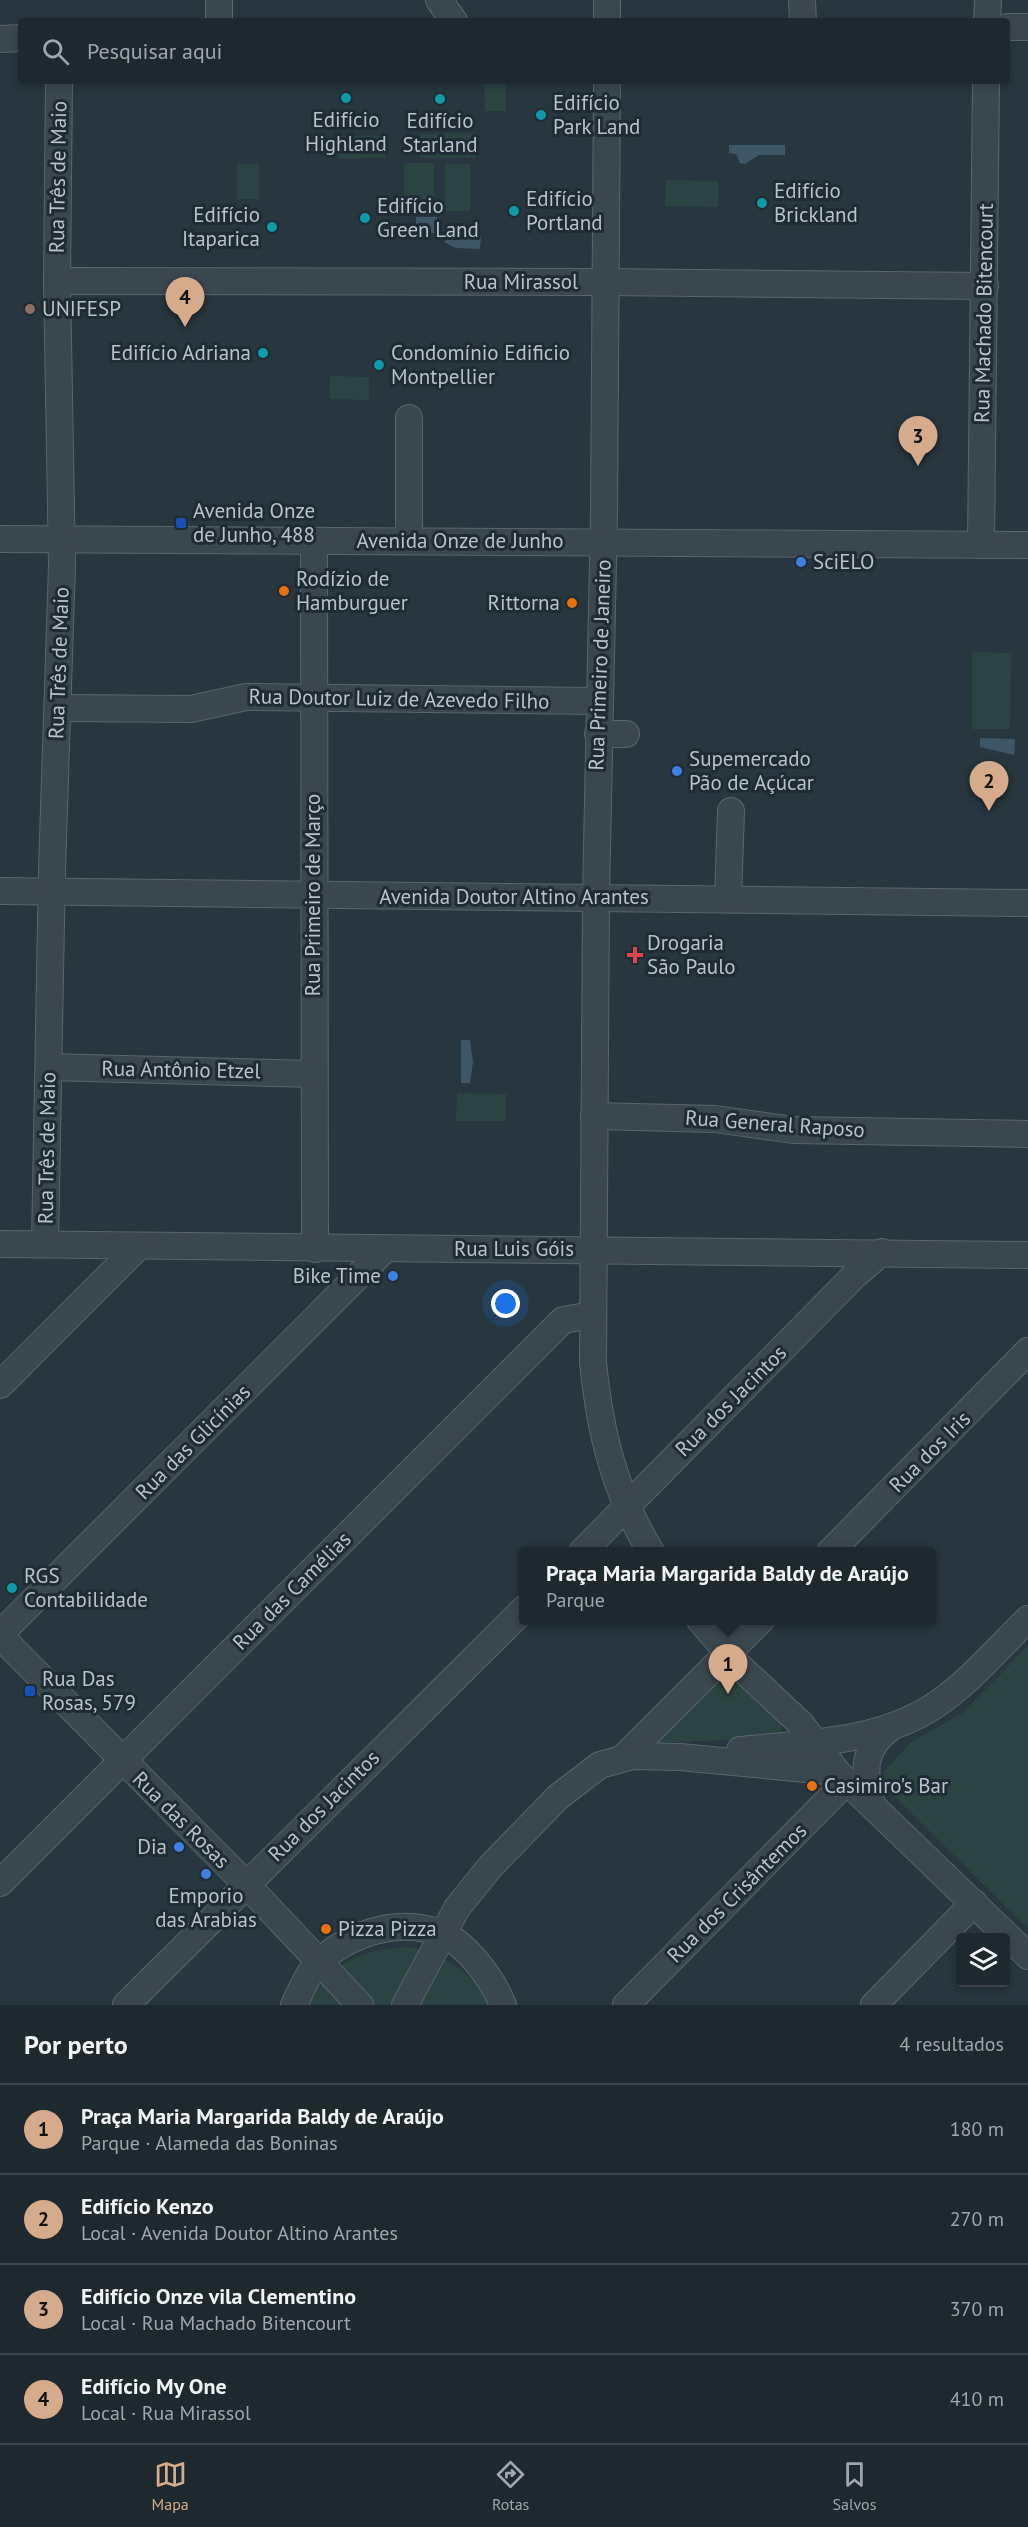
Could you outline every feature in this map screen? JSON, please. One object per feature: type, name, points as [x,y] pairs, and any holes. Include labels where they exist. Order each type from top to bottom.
[{"type":"street","points":[[219,0],[219,18]]},
{"type":"street","points":[[438,0],[452,18]]},
{"type":"street","points":[[607,0],[607,18]]},
{"type":"street","points":[[802,0],[803,18]]},
{"type":"street","points":[[987,18],[988,0]]},
{"type":"street","points":[[1010,27],[1028,27]]},
{"type":"street","points":[[0,39],[18,38]]},
{"type":"street","name":"Rua Três de Maio","points":[[45,1244],[51,892],[63,539],[57,281],[59,84]]},
{"type":"street","name":"Rua Primeiro de Janeiro","points":[[607,84],[604,542],[598,701],[592,1250],[593,1362],[603,1437],[609,1460],[627,1506],[649,1547]]},
{"type":"street","name":"Rua Machado Bitencourt","points":[[981,545],[986,84]]},
{"type":"street","name":"Rua Mirassol","points":[[57,281],[604,282],[985,286]]},
{"type":"street","points":[[409,418],[409,541]]},
{"type":"street","name":"Avenida Onze de Junho","points":[[0,539],[1028,545]]},
{"type":"street","name":"Rua Primeiro de Março","points":[[314,541],[312,696],[315,1249]]},
{"type":"street","name":"Rua Doutor Luiz de Azevedo Filho","points":[[58,708],[190,709],[246,697],[312,696],[598,701]]},
{"type":"street","points":[[598,734],[626,734]]},
{"type":"street","points":[[728,899],[732,811]]},
{"type":"street","name":"Avenida Doutor Altino Arantes","points":[[0,891],[1028,903]]},
{"type":"street","name":"Rua Antônio Etzel","points":[[49,1067],[313,1074]]},
{"type":"street","name":"Rua General Raposo","points":[[594,1116],[715,1119],[794,1130],[1028,1134]]},
{"type":"street","name":"Rua Luis Góis","points":[[0,1244],[1028,1255]]},
{"type":"street","points":[[0,1384],[138,1247]]},
{"type":"street","name":"Rua das Glicínias","points":[[0,1635],[385,1249]]},
{"type":"street","name":"Rua dos Jacintos","points":[[586,1547],[855,1275],[882,1252]]},
{"type":"street","name":"Rua das Camélias","points":[[0,1883],[563,1320],[592,1315]]},
{"type":"street","name":"Rua dos Iris","points":[[834,1547],[1028,1351]]},
{"type":"street","name":"Rua dos Jacintos","points":[[126,2005],[245,1883],[519,1614]]},
{"type":"street","points":[[405,2005],[441,1934],[457,1908],[489,1867],[558,1797],[600,1765],[622,1758],[680,1757],[816,1742],[854,1737],[890,1728],[914,1718],[951,1693],[1028,1619]]},
{"type":"street","points":[[704,1625],[728,1653],[795,1718],[842,1777],[1028,1956]]},
{"type":"street","points":[[622,1758],[756,1625]]},
{"type":"street","name":"Rua das Rosas","points":[[0,1635],[245,1883],[360,2005]]},
{"type":"street","points":[[872,1804],[866,1780],[869,1749],[875,1740],[890,1728]]},
{"type":"street","points":[[680,1757],[842,1777]]},
{"type":"street","name":"Rua dos Crisântemos","points":[[626,2005],[842,1777]]},
{"type":"street","points":[[874,2005],[975,1903]]},
{"type":"street","points":[[294,2005],[318,1963],[338,1948],[370,1931],[405,1927],[441,1934],[475,1959],[497,1989],[503,2005]]},
{"type":"green space","points":[[484,84],[505,84],[506,111],[485,111]]},
{"type":"green space","points":[[476,133],[476,158],[420,158],[420,134]]},
{"type":"green space","points":[[339,136],[385,136],[385,158],[339,159]]},
{"type":"green space","points":[[404,163],[434,163],[434,206],[404,206]]},
{"type":"green space","points":[[237,164],[259,164],[259,199],[237,199]]},
{"type":"green space","points":[[445,164],[470,164],[470,211],[445,211]]},
{"type":"green space","points":[[666,180],[718,181],[718,207],[665,206]]},
{"type":"green space","points":[[330,376],[369,377],[369,400],[330,399]]},
{"type":"green space","points":[[972,652],[1011,653],[1010,729],[972,729]]},
{"type":"green space","points":[[457,1093],[506,1094],[506,1121],[456,1121]]},
{"type":"green space","points":[[1028,1646],[1028,1929],[885,1787],[884,1772],[911,1742],[962,1713]]},
{"type":"green space","points":[[729,1669],[781,1719],[782,1738],[648,1743]]},
{"type":"green space","points":[[411,1947],[435,1955],[457,1967],[475,1983],[488,2005],[309,2005],[327,1978],[351,1960],[379,1950]]},
{"type":"water","points":[[729,145],[785,145],[785,155],[759,155],[745,164],[740,163],[736,154],[729,153]]},
{"type":"water","points":[[416,217],[437,217],[437,233],[416,233]]},
{"type":"water","points":[[477,235],[481,236],[480,249],[456,248],[444,242],[451,236],[470,239]]},
{"type":"water","points":[[980,738],[1015,739],[1014,755],[980,747]]},
{"type":"water","points":[[461,1040],[470,1040],[473,1062],[470,1083],[461,1083]]},
{"type":"place","name":"Edifício Highland","points":[[346,98]]},
{"type":"place","name":"Edifício Starland","points":[[440,99]]},
{"type":"place","name":"Edifício Park Land","points":[[541,115]]},
{"type":"place","name":"Edifício Brickland","points":[[762,203]]},
{"type":"place","name":"Edifício Portland","points":[[514,211]]},
{"type":"place","name":"Edifício Green Land","points":[[365,218]]},
{"type":"place","name":"Edifício Itaparica","points":[[272,227]]},
{"type":"place","name":"UNIFESP","points":[[30,309]]},
{"type":"place","name":"Edifício My One","points":[[185,327]]},
{"type":"place","name":"Edifício Adriana","points":[[263,353]]},
{"type":"place","name":"Condomínio Edificio Montpellier","points":[[379,365]]},
{"type":"place","name":"Edifício Onze vila Clementino","points":[[918,466]]},
{"type":"place","name":"Avenida Onze de Junho, 488","points":[[181,523]]},
{"type":"place","name":"SciELO","points":[[801,562]]},
{"type":"place","name":"Rodízio de Hamburguer","points":[[284,591]]},
{"type":"place","name":"Rittorna","points":[[572,603]]},
{"type":"place","name":"Supemercado Pão de Açúcar","points":[[677,771]]},
{"type":"place","name":"Edifício Kenzo","points":[[989,811]]},
{"type":"place","name":"Drogaria São Paulo","points":[[635,955]]},
{"type":"place","name":"Bike Time","points":[[393,1276]]},
{"type":"place","name":"RGS Contabilidade","points":[[12,1588]]},
{"type":"place","name":"Rua Das Rosas, 579","points":[[30,1691]]},
{"type":"place","name":"Praça Maria Margarida Baldy de Araújo","points":[[728,1694]]},
{"type":"place","name":"Casimiro's Bar","points":[[812,1786]]},
{"type":"place","name":"Dia","points":[[179,1847]]},
{"type":"place","name":"Emporio das Arabias","points":[[206,1874]]},
{"type":"place","name":"Pizza Pizza","points":[[326,1929]]}]
